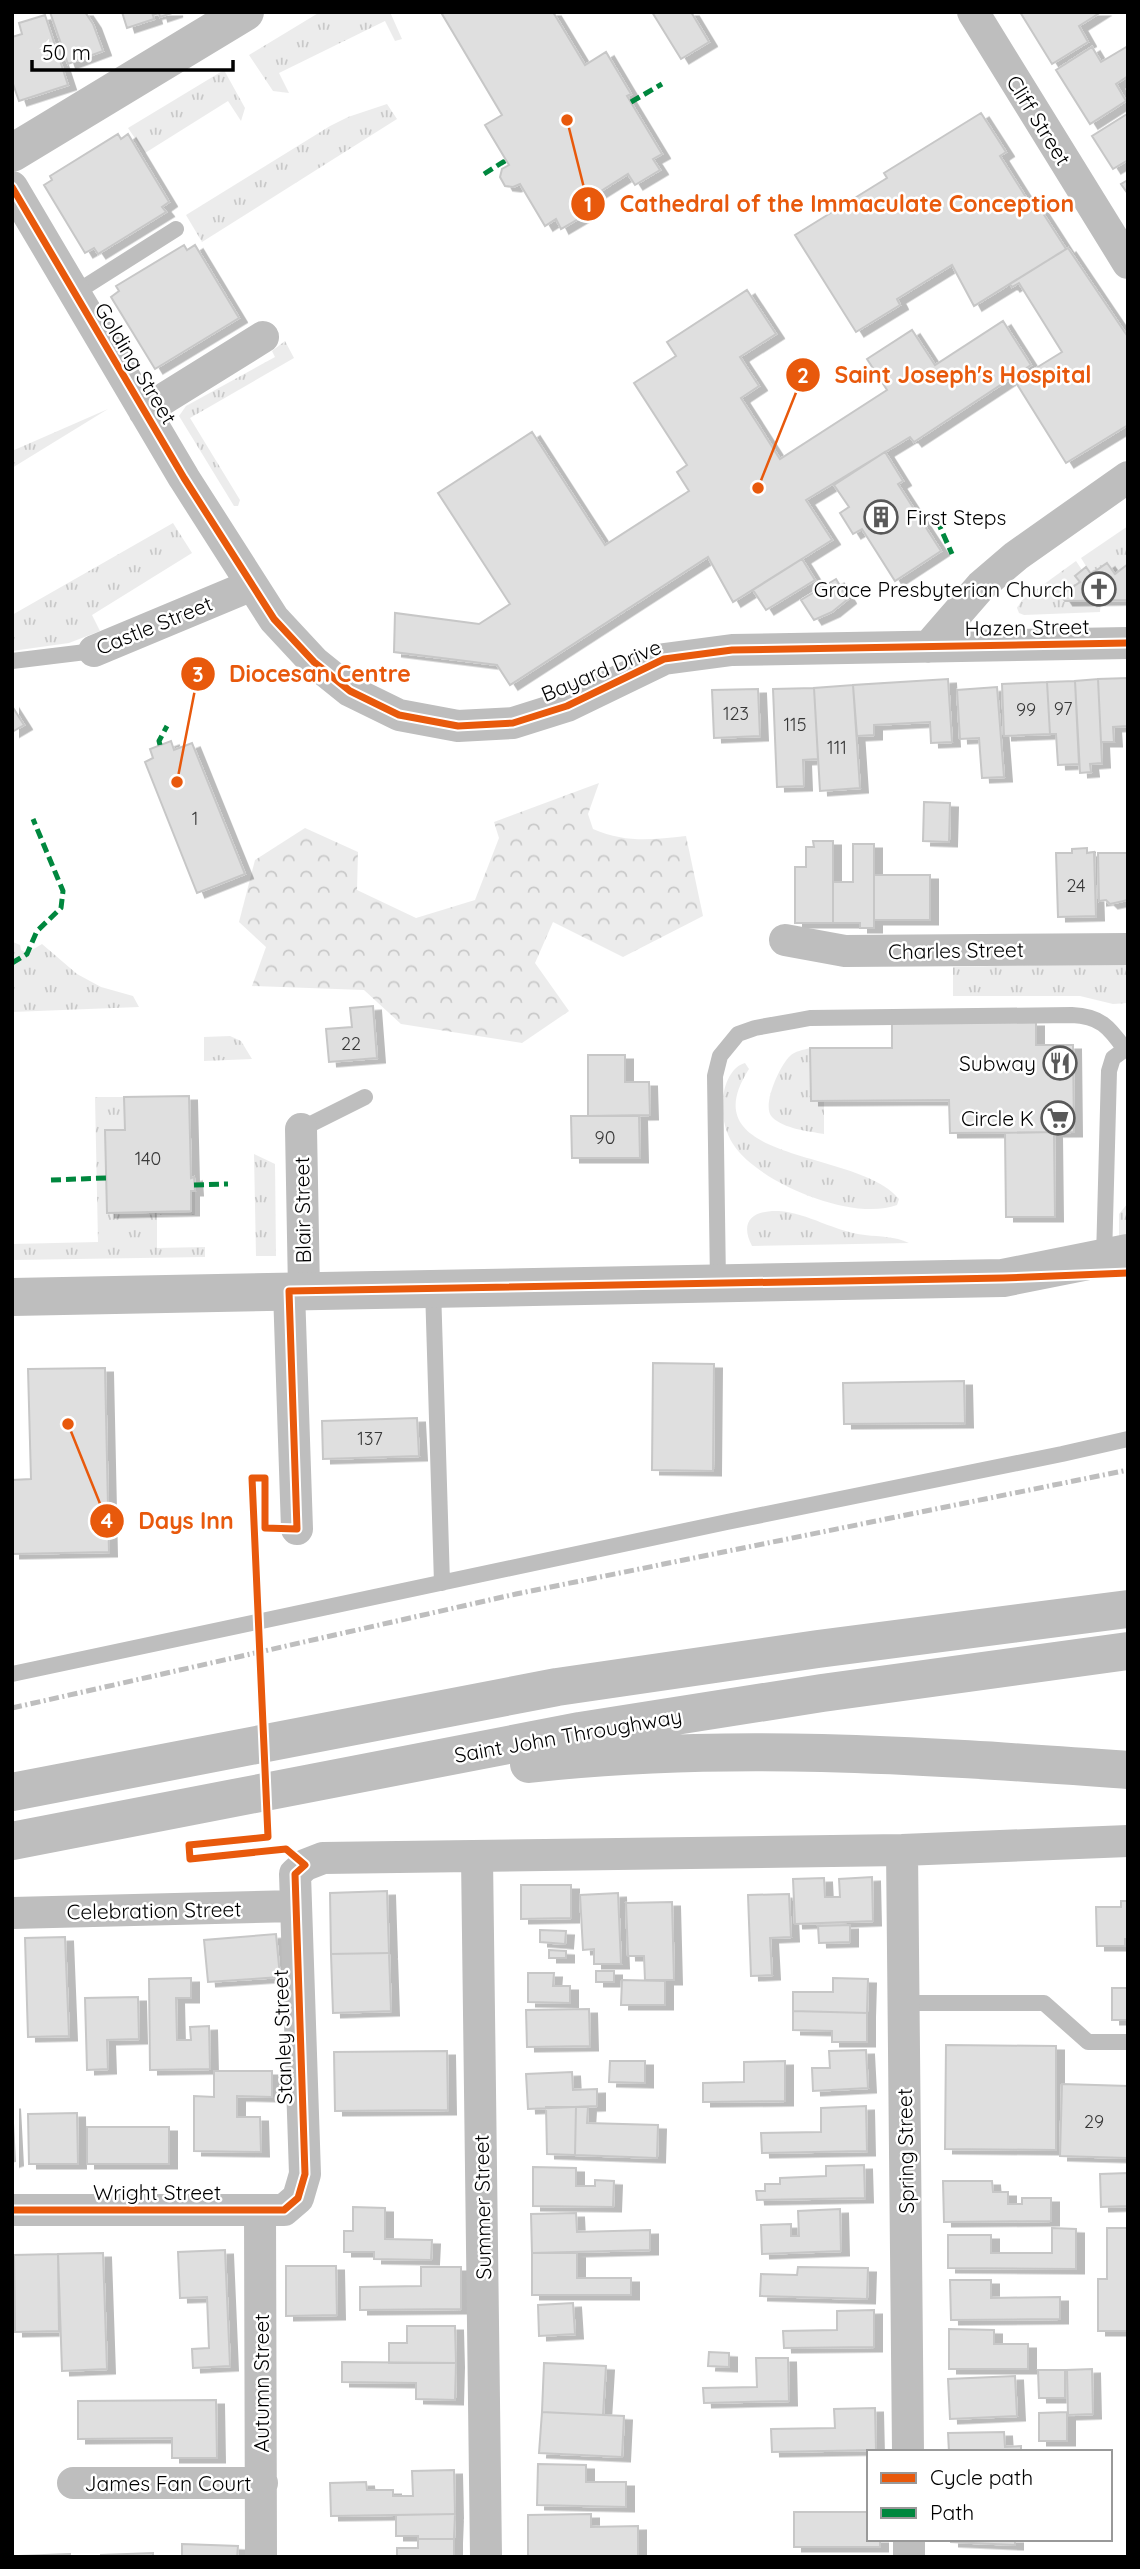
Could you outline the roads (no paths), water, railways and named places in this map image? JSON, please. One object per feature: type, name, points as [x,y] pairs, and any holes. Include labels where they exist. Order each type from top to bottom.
[{"type":"main road","points":[[12,153],[245,12]]},
{"type":"main road","points":[[12,1297],[1003,1278],[1120,1261]]},
{"type":"main road","points":[[818,1649],[1128,1582]]},
{"type":"main road","points":[[12,1792],[557,1687],[818,1649],[1128,1609]]},
{"type":"main road","name":"Saint John Throughway","points":[[12,1840],[580,1731],[822,1693],[1128,1651]]},
{"type":"main road","points":[[242,1797],[579,1758],[646,1754],[743,1752],[964,1759],[1128,1770]]},
{"type":"street","name":"Cliff Street","points":[[973,12],[1128,263]]},
{"type":"street","name":"Golding Street","points":[[12,187],[232,555]]},
{"type":"street","points":[[144,411],[263,337]]},
{"type":"street","points":[[928,647],[981,586],[1016,556],[1128,477]]},
{"type":"street","name":"Bayard Drive","points":[[232,555],[274,618],[314,662],[350,691],[399,715],[458,726],[513,723],[540,715],[567,706],[649,665],[680,656],[732,650],[928,647]]},
{"type":"street","name":"Castle Street","points":[[94,651],[252,585]]},
{"type":"street","name":"Hazen Street","points":[[928,647],[1128,643]]},
{"type":"street","name":"Charles Street","points":[[785,940],[845,951],[1128,949]]},
{"type":"street","name":"Blair Street","points":[[297,1529],[297,1290],[301,1129]]},
{"type":"street","points":[[477,1857],[902,1850],[1128,1841]]},
{"type":"street","name":"Spring Street","points":[[902,1850],[908,2450]]},
{"type":"street","name":"Stanley Street","points":[[298,2198],[305,2174],[295,1906],[300,1870],[323,1858],[477,1857]]},
{"type":"street","name":"Summer Street","points":[[477,1857],[486,2557]]},
{"type":"street","name":"Celebration Street","points":[[12,1913],[295,1906]]},
{"type":"street","name":"Wright Street","points":[[12,2210],[284,2210],[298,2198]]},
{"type":"street","name":"Autumn Street","points":[[260,2210],[261,2557]]},
{"type":"street","name":"James Fan Court","points":[[73,2483],[262,2483]]},
{"type":"lane","points":[[75,293],[176,229]]},
{"type":"lane","name":"Castle Street","points":[[12,662],[94,651]]},
{"type":"lane","points":[[718,1282],[715,1076],[720,1056],[738,1034],[755,1028],[810,1018],[1072,1015],[1086,1016],[1102,1023],[1126,1048],[1113,1058],[1109,1072],[1120,1261]]},
{"type":"lane","points":[[301,1129],[365,1097]]},
{"type":"lane","points":[[433,1287],[442,1583]]},
{"type":"lane","points":[[12,1674],[1128,1438]]},
{"type":"lane","points":[[904,2003],[1044,2003],[1088,2042],[1128,2042]]},
{"type":"railway","points":[[12,1708],[516,1594],[1128,1470]]},
{"type":"place","name":"Cathedral of the Immaculate Conception","points":[[567,120]]},
{"type":"place","name":"Saint Joseph's Hospital","points":[[758,488]]},
{"type":"place","name":"First Steps","points":[[881,517]]},
{"type":"place","name":"Grace Presbyterian Church","points":[[1099,589]]},
{"type":"place","name":"Diocesan Centre","points":[[177,782]]},
{"type":"place","name":"Subway","points":[[1060,1063]]},
{"type":"place","name":"Circle K","points":[[1058,1118]]},
{"type":"place","name":"Days Inn","points":[[68,1424]]}]
